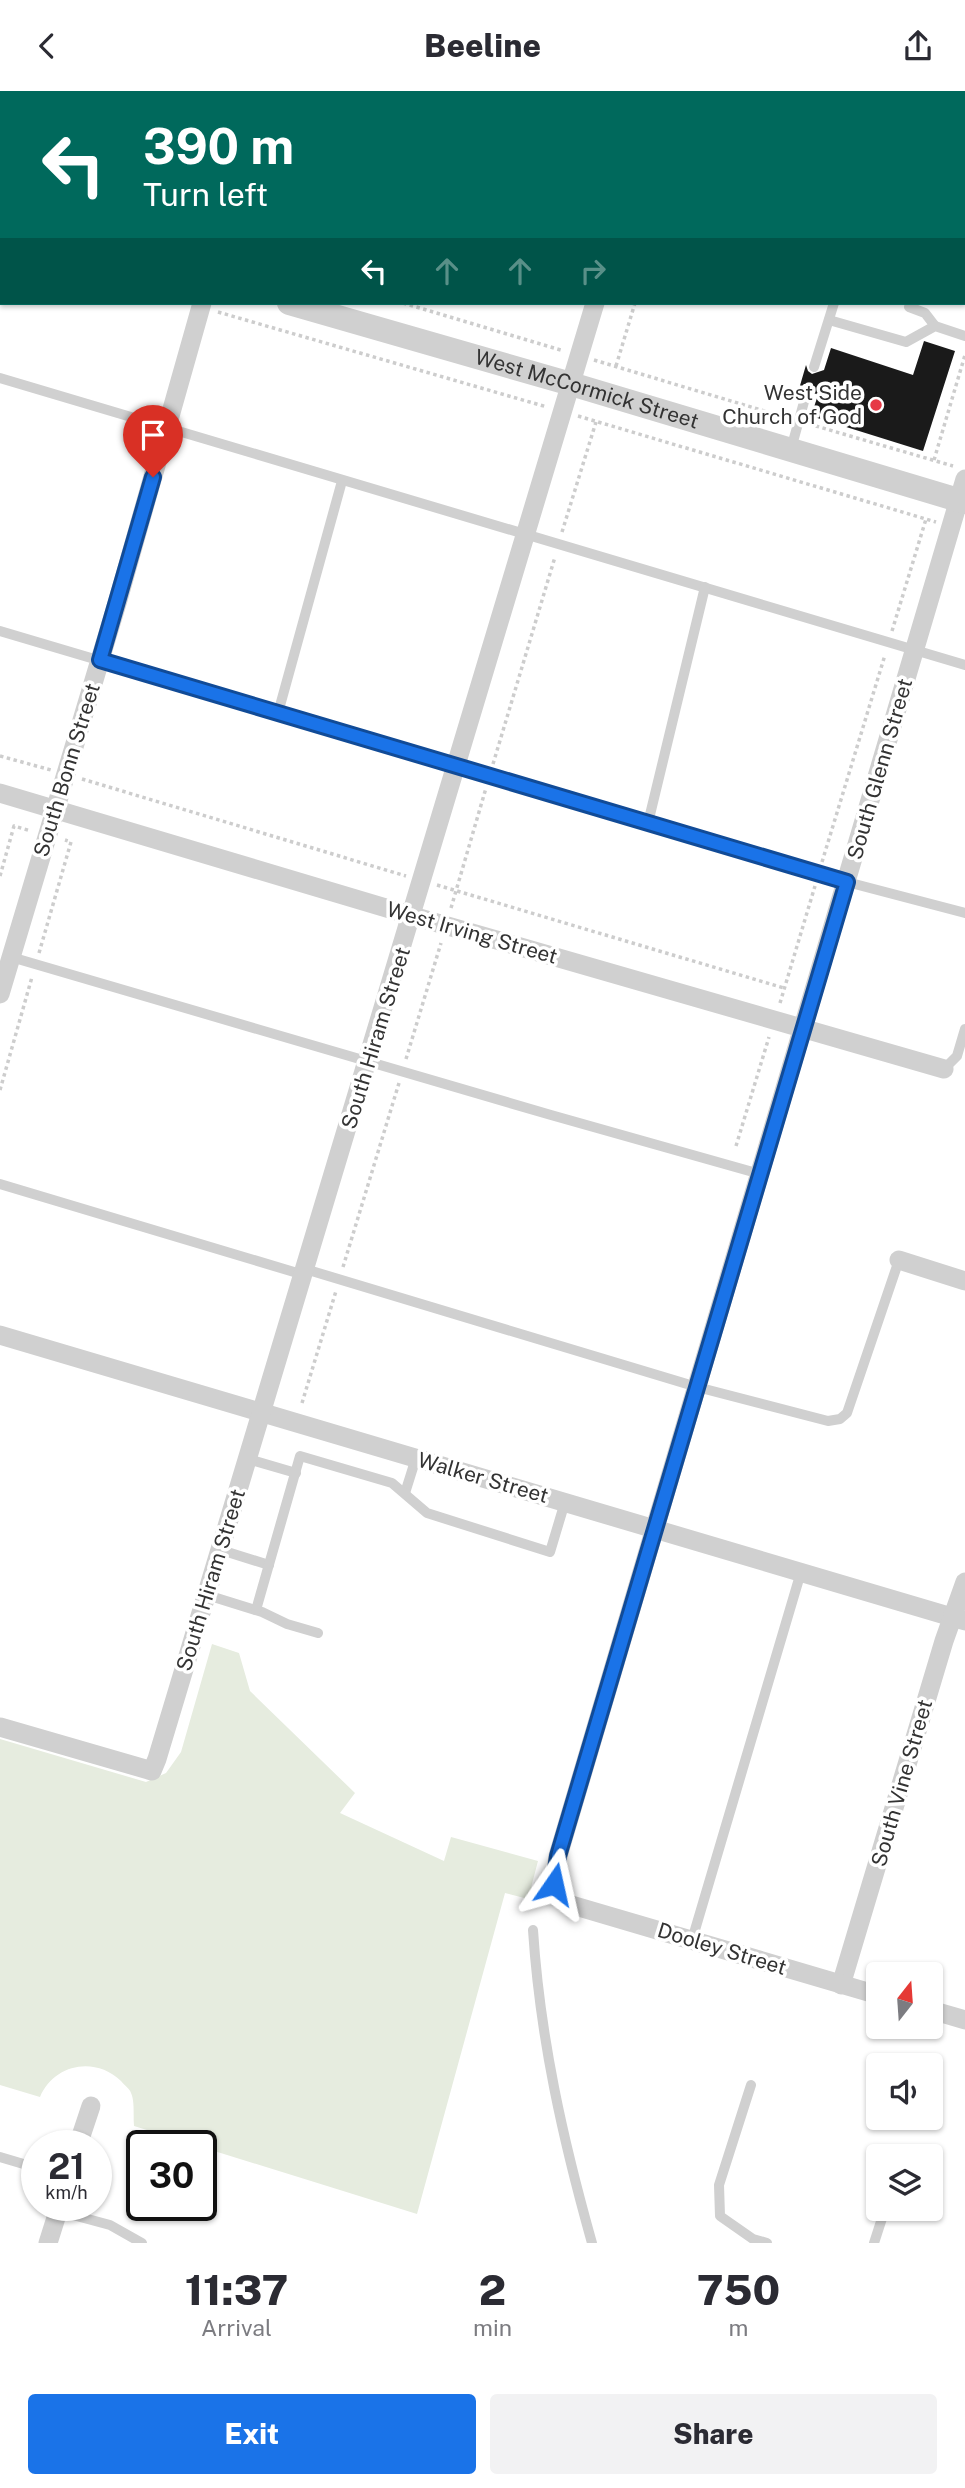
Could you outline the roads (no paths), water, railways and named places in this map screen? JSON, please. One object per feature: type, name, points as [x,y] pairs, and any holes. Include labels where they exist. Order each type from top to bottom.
[{"type":"street","name":"South Bonn Street","points":[[0,994],[100,660],[201,305]]},
{"type":"street","name":"West McCormick Street","points":[[296,305],[791,450],[961,487]]},
{"type":"street","name":"South Hiram Street","points":[[0,1727],[152,1771],[369,1062],[594,305]]},
{"type":"street","name":"South Glenn Street","points":[[565,1903],[554,1884],[558,1856],[847,882],[961,487]]},
{"type":"street","name":"West Irving Street","points":[[0,793],[412,916],[944,1069]]},
{"type":"street","points":[[899,1260],[965,1282]]},
{"type":"street","name":"Walker Street","points":[[0,1335],[958,1619]]},
{"type":"street","name":"South Vine Street","points":[[841,1985],[958,1619],[965,1582]]},
{"type":"street","name":"Dooley Street","points":[[565,1903],[866,1992]]},
{"type":"street","points":[[943,2014],[965,2020]]},
{"type":"street","points":[[83,2130],[90,2106]]},
{"type":"street","points":[[48,2243],[55,2221]]},
{"type":"lane","points":[[814,367],[833,305]]},
{"type":"lane","points":[[909,307],[925,313],[935,326],[965,336]]},
{"type":"lane","points":[[829,320],[906,342],[935,326]]},
{"type":"lane","points":[[0,378],[965,665]]},
{"type":"lane","points":[[791,450],[807,391]]},
{"type":"lane","points":[[278,713],[342,481]]},
{"type":"lane","points":[[648,823],[705,587]]},
{"type":"lane","points":[[0,631],[847,882],[965,913]]},
{"type":"lane","points":[[11,957],[761,1174]]},
{"type":"lane","points":[[944,1069],[957,1056],[965,1029]]},
{"type":"lane","points":[[0,1184],[697,1387],[828,1421],[840,1419],[847,1413],[899,1260]]},
{"type":"lane","points":[[256,1610],[300,1456],[392,1483],[427,1513],[550,1552],[565,1502]]},
{"type":"lane","points":[[405,1493],[416,1458]]},
{"type":"lane","points":[[248,1459],[296,1473]]},
{"type":"lane","points":[[220,1550],[269,1565]]},
{"type":"lane","points":[[692,1940],[801,1572]]},
{"type":"lane","points":[[207,1595],[318,1633]]},
{"type":"lane","points":[[533,1930],[537,1989],[551,2078],[570,2167],[592,2243]]},
{"type":"lane","points":[[751,2085],[719,2185],[720,2216],[753,2239],[766,2243]]},
{"type":"lane","points":[[0,2157],[21,2163]]},
{"type":"lane","points":[[98,2221],[142,2243]]},
{"type":"lane","points":[[874,2243],[881,2221]]},
{"type":"place","name":"West Side Church of God","points":[[876,405]]}]
